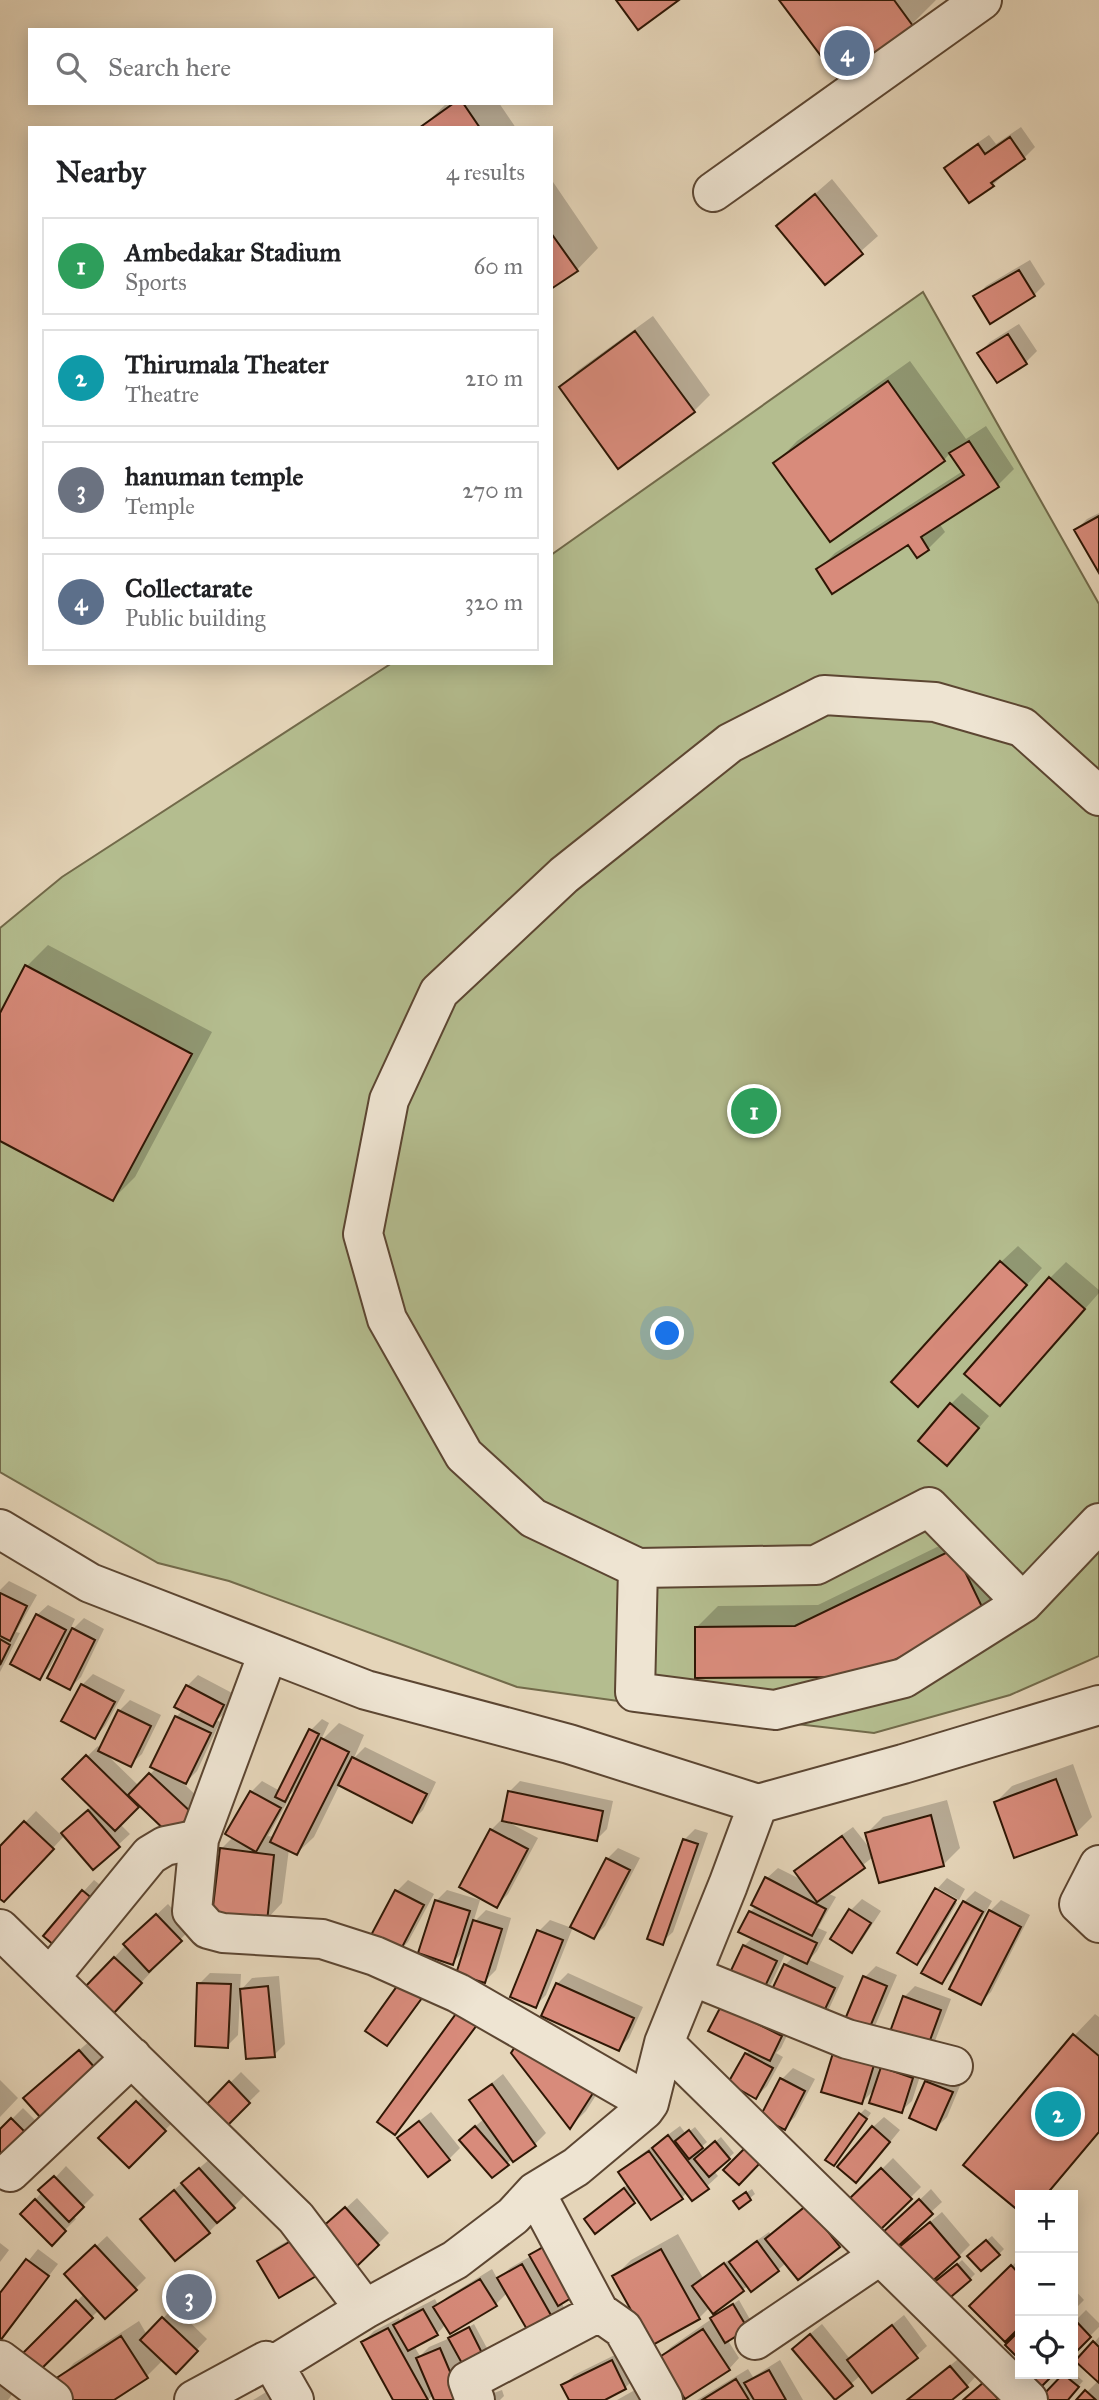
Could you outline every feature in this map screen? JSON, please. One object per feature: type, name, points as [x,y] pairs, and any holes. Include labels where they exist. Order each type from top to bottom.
[{"type":"street","points":[[713,192],[982,0]]},
{"type":"street","points":[[1023,1604],[929,1507],[816,1565],[638,1568],[533,1518],[464,1455],[387,1319],[363,1234],[389,1100],[439,992],[564,876],[730,743],[824,695],[935,702],[1021,727],[1099,796]]},
{"type":"street","points":[[638,1568],[635,1692],[775,1710],[904,1678],[1023,1604],[1099,1523]]},
{"type":"street","points":[[0,1529],[90,1583],[366,1690],[569,1744],[758,1804],[1099,1705]]},
{"type":"street","points":[[268,1653],[199,1839],[192,1912],[208,1929],[222,1933],[322,1939],[375,1956],[458,1993],[649,2103]]},
{"type":"street","points":[[274,2365],[365,2309],[456,2260],[513,2216],[535,2192],[590,2157],[649,2103],[664,2043],[758,1804]]},
{"type":"street","points":[[51,1976],[150,1854],[165,1846],[199,1839]]},
{"type":"street","points":[[1099,1865],[1079,1904],[1099,1923]]},
{"type":"street","points":[[0,1929],[296,2218],[365,2309]]},
{"type":"street","points":[[692,1976],[847,2039],[953,2066]]},
{"type":"street","points":[[664,2043],[1022,2398]]},
{"type":"street","points":[[10,2172],[132,2057]]},
{"type":"street","points":[[535,2192],[599,2312],[623,2329],[663,2400]]},
{"type":"street","points":[[755,2340],[879,2256]]},
{"type":"street","points":[[475,2400],[468,2381],[599,2312]]},
{"type":"street","points":[[0,2360],[53,2400]]},
{"type":"street","points":[[194,2400],[266,2361],[274,2365],[294,2400]]},
{"type":"green space","points":[[923,292],[1099,604],[1099,1656],[1010,1695],[874,1733],[517,1687],[229,1581],[158,1563],[0,1472],[0,928],[62,877],[389,665],[553,665],[553,554]]},
{"type":"building","points":[[616,0],[679,0],[638,30]]},
{"type":"building","points":[[779,0],[894,0],[913,26],[839,80]]},
{"type":"building","points":[[451,105],[464,105],[479,126],[422,126]]},
{"type":"building","points":[[1010,137],[1025,159],[991,183],[994,186],[969,203],[944,168],[978,144],[985,154]]},
{"type":"building","points":[[815,194],[863,254],[825,285],[776,226]]},
{"type":"building","points":[[553,236],[578,271],[553,288]]},
{"type":"building","points":[[1019,270],[1035,296],[990,324],[973,296]]},
{"type":"building","points":[[635,331],[695,412],[618,469],[559,387]]},
{"type":"building","points":[[1008,334],[1027,364],[997,383],[977,353]]},
{"type":"building","points":[[888,381],[945,461],[830,542],[773,463]]},
{"type":"building","points":[[969,441],[999,487],[921,537],[929,550],[917,558],[908,545],[832,594],[816,569],[964,475],[949,453]]},
{"type":"building","points":[[1099,516],[1099,573],[1074,530]]},
{"type":"building","points":[[25,965],[192,1054],[113,1201],[0,1141],[0,1013]]},
{"type":"building","points":[[1000,1261],[1027,1285],[918,1407],[891,1382]]},
{"type":"building","points":[[1049,1277],[1085,1309],[1000,1406],[964,1374]]},
{"type":"building","points":[[950,1403],[979,1428],[947,1466],[918,1441]]},
{"type":"building","points":[[954,1549],[986,1615],[860,1677],[695,1678],[695,1627],[795,1626]]},
{"type":"building","points":[[0,1593],[27,1606],[10,1641],[0,1636]]},
{"type":"building","points":[[36,1614],[66,1630],[40,1680],[10,1664]]},
{"type":"building","points":[[72,1628],[95,1640],[70,1690],[47,1678]]},
{"type":"building","points":[[0,1639],[10,1645],[0,1665]]},
{"type":"building","points":[[81,1684],[115,1702],[95,1739],[61,1721]]},
{"type":"building","points":[[186,1685],[224,1705],[213,1727],[174,1707]]},
{"type":"building","points":[[118,1710],[151,1726],[131,1767],[98,1751]]},
{"type":"building","points":[[175,1716],[211,1733],[186,1784],[150,1767]]},
{"type":"building","points":[[309,1729],[319,1734],[285,1802],[275,1797]]},
{"type":"building","points":[[321,1738],[349,1752],[297,1855],[270,1842]]},
{"type":"building","points":[[86,1755],[139,1807],[115,1831],[62,1779]]},
{"type":"building","points":[[352,1757],[427,1794],[412,1823],[338,1785]]},
{"type":"building","points":[[149,1773],[192,1813],[171,1836],[128,1795]]},
{"type":"building","points":[[1056,1779],[1077,1835],[1014,1858],[994,1802]]},
{"type":"building","points":[[250,1791],[281,1808],[256,1852],[225,1834]]},
{"type":"building","points":[[508,1791],[603,1811],[597,1841],[502,1821]]},
{"type":"building","points":[[88,1810],[120,1847],[93,1870],[61,1833]]},
{"type":"building","points":[[931,1815],[944,1866],[879,1883],[865,1833]]},
{"type":"building","points":[[24,1821],[54,1849],[4,1902],[0,1899],[0,1846]]},
{"type":"building","points":[[490,1829],[528,1849],[497,1908],[459,1887]]},
{"type":"building","points":[[842,1836],[865,1868],[817,1902],[794,1871]]},
{"type":"building","points":[[683,1839],[698,1844],[663,1945],[647,1939]]},
{"type":"building","points":[[220,1848],[274,1855],[267,1922],[212,1915]]},
{"type":"building","points":[[606,1858],[630,1870],[594,1939],[570,1927]]},
{"type":"building","points":[[765,1877],[826,1909],[812,1936],[751,1905]]},
{"type":"building","points":[[935,1888],[956,1900],[917,1965],[897,1953]]},
{"type":"building","points":[[82,1890],[94,1900],[55,1946],[43,1936]]},
{"type":"building","points":[[395,1890],[424,1905],[398,1955],[369,1939]]},
{"type":"building","points":[[435,1900],[470,1911],[453,1965],[418,1953]]},
{"type":"building","points":[[963,1901],[983,1912],[942,1984],[921,1973]]},
{"type":"building","points":[[849,1909],[871,1923],[852,1953],[830,1939]]},
{"type":"building","points":[[989,1910],[1021,1927],[981,2005],[949,1989]]},
{"type":"building","points":[[749,1911],[817,1943],[807,1964],[738,1932]]},
{"type":"building","points":[[156,1914],[182,1941],[149,1972],[123,1944]]},
{"type":"building","points":[[473,1920],[502,1929],[485,1983],[456,1974]]},
{"type":"building","points":[[537,1930],[563,1940],[536,2008],[510,1997]]},
{"type":"building","points":[[743,1945],[777,1961],[760,1997],[726,1981]]},
{"type":"building","points":[[114,1957],[142,1983],[113,2014],[84,1988]]},
{"type":"building","points":[[784,1964],[835,1988],[818,2024],[767,2000]]},
{"type":"building","points":[[863,1976],[887,1986],[865,2039],[841,2029]]},
{"type":"building","points":[[400,1982],[422,1998],[387,2046],[365,2031]]},
{"type":"building","points":[[197,1983],[231,1984],[228,2048],[195,2046]]},
{"type":"building","points":[[556,1983],[634,2018],[619,2051],[541,2016]]},
{"type":"building","points":[[268,1986],[275,2057],[246,2059],[240,1989]]},
{"type":"building","points":[[903,1996],[941,2010],[925,2054],[887,2040]]},
{"type":"building","points":[[721,2006],[782,2036],[770,2061],[708,2031]]},
{"type":"building","points":[[458,2011],[477,2025],[395,2135],[377,2122]]},
{"type":"building","points":[[1073,2034],[1099,2056],[1099,2132],[1050,2190],[1015,2190],[1015,2208],[963,2165]]},
{"type":"building","points":[[520,2039],[602,2079],[570,2129],[511,2053]]},
{"type":"building","points":[[79,2050],[96,2069],[40,2117],[23,2098]]},
{"type":"building","points":[[745,2053],[773,2068],[756,2099],[728,2083]]},
{"type":"building","points":[[833,2053],[874,2065],[862,2104],[821,2092]]},
{"type":"building","points":[[881,2067],[913,2078],[902,2113],[869,2103]]},
{"type":"building","points":[[780,2078],[805,2091],[785,2130],[760,2117]]},
{"type":"building","points":[[229,2081],[250,2103],[226,2127],[205,2106]]},
{"type":"building","points":[[925,2081],[953,2092],[936,2130],[909,2118]]},
{"type":"building","points":[[492,2084],[536,2146],[513,2162],[469,2100]]},
{"type":"building","points":[[136,2101],[166,2131],[129,2168],[98,2138]]},
{"type":"building","points":[[859,2113],[867,2119],[834,2166],[825,2160]]},
{"type":"building","points":[[11,2118],[34,2141],[0,2165],[0,2129]]},
{"type":"building","points":[[419,2121],[450,2160],[428,2177],[397,2138]]},
{"type":"building","points":[[475,2126],[509,2165],[492,2178],[459,2140]]},
{"type":"building","points":[[872,2126],[890,2142],[856,2183],[837,2167]]},
{"type":"building","points":[[689,2130],[703,2148],[689,2159],[675,2141]]},
{"type":"building","points":[[668,2135],[709,2189],[692,2201],[652,2148]]},
{"type":"building","points":[[715,2141],[730,2159],[709,2177],[694,2159]]},
{"type":"building","points":[[747,2146],[762,2161],[739,2185],[723,2170]]},
{"type":"building","points":[[649,2151],[683,2199],[651,2220],[618,2172]]},
{"type":"building","points":[[199,2168],[235,2208],[217,2223],[181,2183]]},
{"type":"building","points":[[881,2168],[912,2199],[879,2231],[848,2200]]},
{"type":"building","points":[[54,2176],[84,2207],[69,2222],[38,2190]]},
{"type":"building","points":[[624,2188],[635,2203],[595,2234],[584,2219]]},
{"type":"building","points":[[174,2190],[210,2233],[175,2261],[140,2219]]},
{"type":"building","points":[[746,2192],[751,2200],[739,2209],[733,2201]]},
{"type":"building","points":[[35,2199],[66,2231],[52,2246],[20,2214]]},
{"type":"building","points":[[919,2199],[933,2214],[895,2249],[881,2234]]},
{"type":"building","points":[[807,2205],[840,2247],[798,2280],[765,2239]]},
{"type":"building","points":[[345,2207],[379,2245],[355,2268],[320,2229]]},
{"type":"building","points":[[930,2222],[960,2257],[929,2284],[898,2248]]},
{"type":"building","points":[[301,2235],[323,2272],[279,2298],[257,2261]]},
{"type":"building","points":[[986,2240],[1000,2255],[981,2271],[967,2256]]},
{"type":"building","points":[[757,2241],[779,2271],[751,2292],[729,2262]]},
{"type":"building","points":[[95,2245],[137,2290],[105,2319],[64,2274]]},
{"type":"building","points":[[547,2245],[576,2295],[558,2306],[529,2255]]},
{"type":"building","points":[[661,2249],[700,2319],[651,2346],[612,2276]]},
{"type":"building","points":[[26,2259],[49,2276],[0,2341],[0,2293]]},
{"type":"building","points":[[724,2263],[744,2291],[713,2314],[692,2286]]},
{"type":"building","points":[[522,2264],[556,2324],[532,2338],[497,2278]]},
{"type":"building","points":[[957,2264],[971,2280],[946,2301],[932,2284]]},
{"type":"building","points":[[1011,2265],[1015,2269],[1015,2332],[1005,2342],[969,2306]]},
{"type":"building","points":[[480,2279],[497,2306],[450,2334],[433,2307]]},
{"type":"building","points":[[76,2300],[93,2318],[34,2376],[17,2359]]},
{"type":"building","points":[[733,2304],[748,2329],[725,2343],[710,2318]]},
{"type":"building","points":[[423,2309],[438,2335],[408,2351],[393,2325]]},
{"type":"building","points":[[162,2317],[198,2351],[176,2374],[140,2340]]},
{"type":"building","points":[[1078,2323],[1091,2337],[1078,2350]]},
{"type":"building","points":[[892,2325],[918,2358],[872,2393],[847,2360]]},
{"type":"building","points":[[469,2327],[484,2357],[464,2367],[448,2338]]},
{"type":"building","points":[[388,2328],[428,2400],[393,2400],[361,2342]]},
{"type":"building","points":[[703,2329],[730,2370],[685,2399],[658,2358]]},
{"type":"building","points":[[810,2334],[853,2386],[835,2400],[792,2349]]},
{"type":"building","points":[[1015,2335],[1015,2355],[1005,2345]]},
{"type":"building","points":[[121,2336],[148,2378],[114,2400],[69,2400],[55,2379]]},
{"type":"building","points":[[1093,2341],[1099,2347],[1099,2383],[1078,2364],[1078,2358]]},
{"type":"building","points":[[440,2348],[462,2400],[434,2400],[416,2358]]},
{"type":"building","points":[[612,2360],[626,2389],[605,2400],[569,2400],[561,2385]]},
{"type":"building","points":[[950,2366],[968,2387],[952,2400],[907,2400]]},
{"type":"building","points":[[769,2370],[786,2400],[754,2400],[744,2383]]},
{"type":"building","points":[[736,2379],[749,2400],[702,2400]]},
{"type":"building","points":[[1027,2379],[1049,2379],[1038,2390]]},
{"type":"building","points":[[1058,2379],[1069,2379],[1079,2387],[1068,2400],[1046,2400],[1042,2396]]},
{"type":"building","points":[[984,2382],[999,2400],[963,2400]]},
{"type":"building","points":[[1085,2390],[1096,2400],[1076,2400]]},
{"type":"place","name":"Collectarate","points":[[847,53]]},
{"type":"place","name":"Ambedakar Stadium","points":[[754,1111]]},
{"type":"place","name":"Thirumala Theater","points":[[1058,2114]]},
{"type":"place","name":"hanuman temple","points":[[189,2297]]}]
